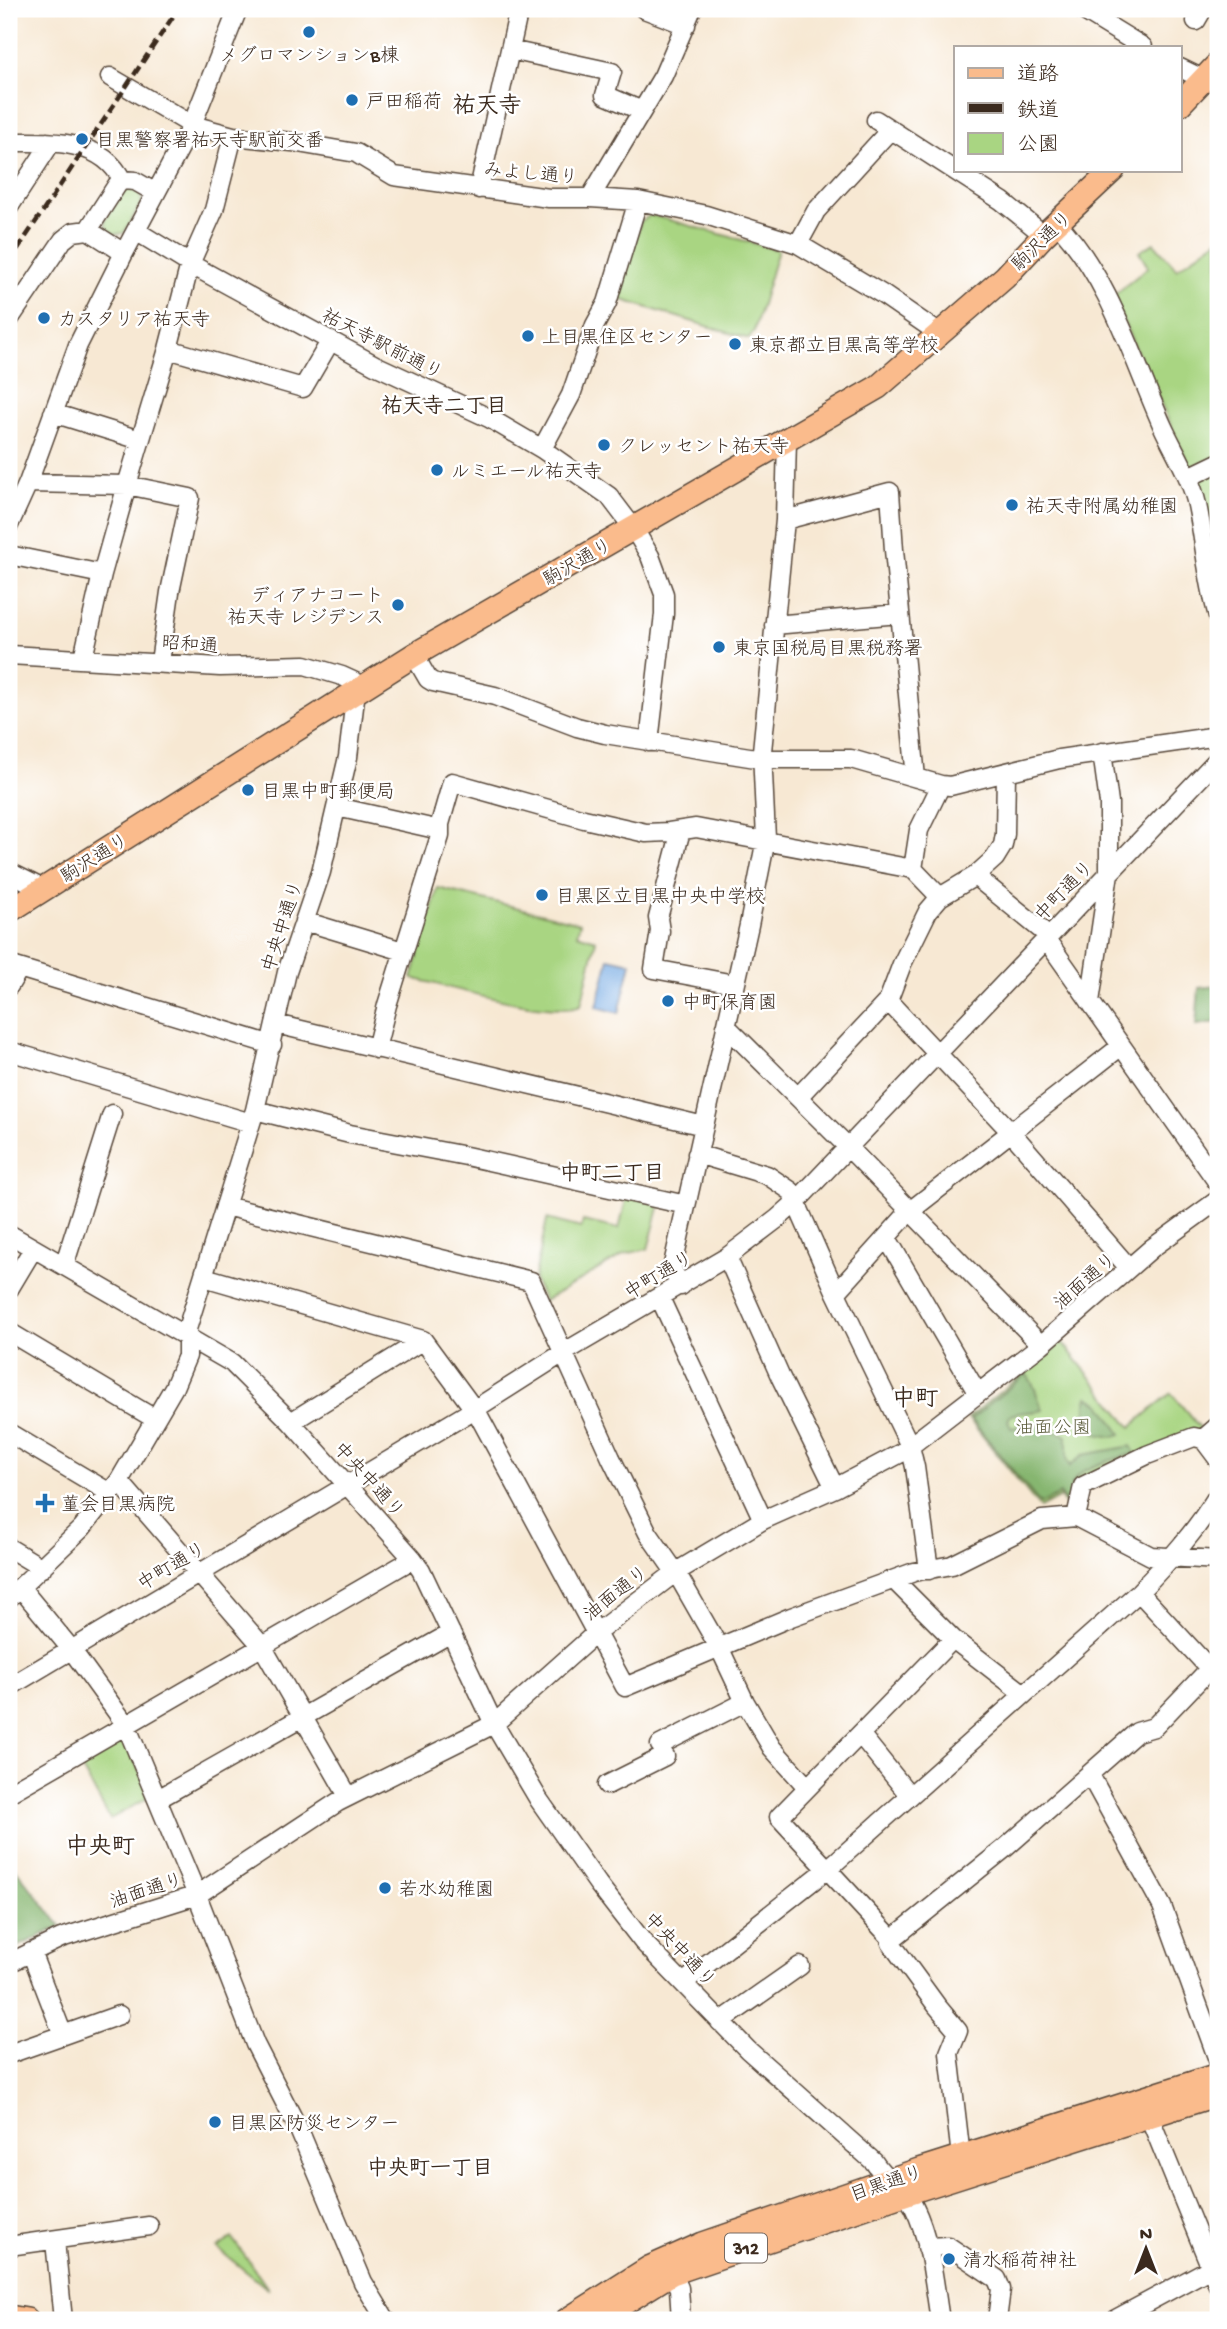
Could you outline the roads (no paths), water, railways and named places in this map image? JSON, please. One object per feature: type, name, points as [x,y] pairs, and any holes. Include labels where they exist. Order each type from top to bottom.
[{"type":"main road","points":[[1182,102],[1212,72]]},
{"type":"main road","name":"駒沢通り","points":[[9,911],[414,655],[878,387],[1005,277],[1111,172]]},
{"type":"main road","name":"目黒通り","points":[[897,2187],[961,2157],[1218,2075]]},
{"type":"main road","name":"目黒通り","points":[[567,2320],[638,2274],[669,2267],[897,2187],[1218,2094]]},
{"type":"main road","name":"目黒通り","points":[[597,2320],[669,2267]]},
{"type":"main road","points":[[9,2317],[27,2320]]},
{"type":"street","points":[[9,525],[14,500],[28,483],[78,345],[192,125],[238,9]]},
{"type":"street","points":[[479,189],[519,9]]},
{"type":"street","points":[[590,198],[663,76],[689,17],[644,9]]},
{"type":"street","points":[[1081,9],[1138,44]]},
{"type":"street","points":[[510,50],[612,72],[605,95],[642,111]]},
{"type":"street","points":[[1182,68],[1212,72]]},
{"type":"street","name":"みよし通り","points":[[110,77],[192,125],[233,136],[292,142],[356,153],[394,176],[549,198],[638,201],[706,215],[798,244],[882,294],[940,334]]},
{"type":"street","points":[[798,244],[817,211],[884,125],[954,170]]},
{"type":"street","points":[[83,658],[102,574],[190,264],[214,210],[233,136]]},
{"type":"street","points":[[9,142],[70,144],[108,160],[122,180]]},
{"type":"street","points":[[9,207],[47,149],[47,142]]},
{"type":"street","points":[[957,172],[1077,245],[1100,281],[1164,429],[1189,477],[1197,505],[1211,592],[1218,616]]},
{"type":"street","points":[[88,230],[122,180],[135,181],[156,194]]},
{"type":"street","points":[[542,449],[571,395],[595,326],[607,303],[638,201]]},
{"type":"street","points":[[9,320],[63,240],[73,232],[88,230],[124,253]]},
{"type":"street","name":"祐天寺駅前通り","points":[[136,231],[190,264],[401,378],[489,418],[542,449],[609,496],[650,556],[664,594],[649,742]]},
{"type":"street","points":[[168,349],[303,388],[331,340]]},
{"type":"street","points":[[53,413],[140,440]]},
{"type":"street","points":[[681,1286],[672,1269],[765,842],[762,759],[785,520],[787,439]]},
{"type":"street","points":[[1189,477],[1218,463]]},
{"type":"street","points":[[28,483],[127,485],[190,498],[170,592],[160,662]]},
{"type":"street","points":[[785,520],[890,492],[916,778]]},
{"type":"street","points":[[9,555],[102,574]]},
{"type":"street","points":[[774,625],[899,614]]},
{"type":"street","name":"昭和通","points":[[9,655],[220,667],[305,665],[342,676],[360,688]]},
{"type":"street","points":[[414,655],[428,679],[433,682],[495,696],[577,727],[649,742],[762,759],[851,759],[950,786],[1102,752],[1218,736]]},
{"type":"street","name":"中央中通り","points":[[360,688],[348,757],[321,872],[287,972],[253,1117],[187,1336],[232,1363],[291,1422],[413,1559],[452,1633],[494,1724],[539,1800],[643,1942],[750,2052],[874,2162],[914,2206],[927,2247],[940,2320]]},
{"type":"street","points":[[1090,1002],[1109,873],[1109,803],[1102,752]]},
{"type":"street","name":"中町通り","points":[[9,1687],[475,1409],[563,1353],[727,1258],[795,1203],[1218,759]]},
{"type":"street","points":[[798,1097],[888,1001],[918,928],[928,911],[940,897],[975,876],[995,858],[1003,845],[1005,834],[1006,772]]},
{"type":"street","points":[[376,1049],[452,782],[584,819],[646,833],[696,828],[912,869],[940,897]]},
{"type":"street","points":[[912,869],[919,830],[941,785]]},
{"type":"street","points":[[337,807],[440,830]]},
{"type":"street","points":[[676,831],[679,838],[658,918],[660,931],[654,969],[734,984]]},
{"type":"street","points":[[9,872],[43,889]]},
{"type":"street","points":[[975,876],[1048,937],[1121,1047],[1218,1183]]},
{"type":"street","points":[[304,921],[404,951]]},
{"type":"street","points":[[9,986],[14,967],[272,1045]]},
{"type":"street","points":[[888,1001],[1012,1132],[1129,1268]]},
{"type":"street","points":[[276,1024],[704,1126]]},
{"type":"street","points":[[726,1026],[848,1146],[1041,1345]]},
{"type":"street","points":[[836,1293],[910,1211],[1121,1047]]},
{"type":"street","points":[[9,1051],[253,1117],[466,1156],[686,1205]]},
{"type":"street","points":[[64,1266],[112,1114]]},
{"type":"street","points":[[697,1154],[767,1175],[791,1191],[836,1293],[910,1446],[929,1570]]},
{"type":"street","name":"油面通り","points":[[9,1963],[61,1938],[197,1895],[348,1796],[494,1724],[596,1633],[676,1572],[764,1520],[835,1488],[910,1446],[1041,1345],[1129,1268],[1218,1200]]},
{"type":"street","points":[[225,1206],[531,1281],[648,1533],[676,1572],[772,1748],[807,1787]]},
{"type":"street","points":[[9,1234],[187,1336],[187,1356],[174,1387],[115,1487],[82,1528],[15,1593],[71,1649],[126,1725],[255,2044],[300,2132],[363,2282],[386,2320]]},
{"type":"street","points":[[887,1238],[978,1394]]},
{"type":"street","points":[[9,1289],[33,1249]]},
{"type":"street","points":[[727,1258],[780,1376],[835,1488]]},
{"type":"street","points":[[204,1277],[423,1340],[475,1409],[625,1687],[791,1617],[914,1572],[952,1565],[1042,1520],[1076,1517],[1151,1556],[1218,1560]]},
{"type":"street","points":[[660,1298],[764,1520]]},
{"type":"street","points":[[9,1332],[155,1419]]},
{"type":"street","points":[[291,1422],[423,1340]]},
{"type":"street","points":[[1203,1439],[1218,1426]]},
{"type":"street","points":[[9,1433],[115,1487],[199,1572],[262,1646],[348,1796]]},
{"type":"street","points":[[1076,1517],[1083,1486],[1147,1455],[1194,1437],[1203,1439],[1218,1458]]},
{"type":"street","points":[[683,1983],[829,1868],[1139,1592],[1202,1521],[1218,1495]]},
{"type":"street","points":[[9,1548],[43,1568]]},
{"type":"street","points":[[9,1793],[413,1559]]},
{"type":"street","points":[[894,1580],[953,1639],[1024,1694]]},
{"type":"street","points":[[892,1939],[1004,1849],[1137,1732],[1154,1727],[1214,1664],[1139,1592]]},
{"type":"street","points":[[158,1799],[452,1633]]},
{"type":"street","points":[[953,1639],[779,1817],[892,1939],[891,1943],[958,2031],[949,2053],[961,2157]]},
{"type":"street","points":[[607,1785],[745,1702]]},
{"type":"street","points":[[860,1734],[910,1796]]},
{"type":"street","points":[[1090,1775],[1162,1906],[1218,2060]]},
{"type":"street","points":[[31,1952],[62,2035]]},
{"type":"street","points":[[720,2022],[800,1966]]},
{"type":"street","points":[[9,2054],[119,2015]]},
{"type":"street","points":[[1114,2320],[1215,2277],[1149,2116]]},
{"type":"street","points":[[9,2246],[149,2226]]},
{"type":"street","points":[[55,2241],[63,2320]]},
{"type":"street","points":[[927,2247],[948,2246],[998,2279],[1001,2289],[997,2320]]},
{"type":"street","points":[[669,2267],[679,2288],[681,2320]]},
{"type":"water","points":[[609,958],[631,963],[619,1013],[597,1007]]},
{"type":"railway","points":[[9,262],[178,9]]},
{"type":"place","name":"メグロマンションB棟","points":[[309,32]]},
{"type":"place","name":"戸田稲荷","points":[[352,100]]},
{"type":"place","name":"目黒警察署祐天寺駅前交番","points":[[82,139]]},
{"type":"place","name":"カスタリア祐天寺","points":[[44,318]]},
{"type":"place","name":"上目黒住区センター","points":[[528,336]]},
{"type":"place","name":"東京都立目黒高等学校","points":[[735,344]]},
{"type":"place","name":"クレッセント祐天寺","points":[[604,445]]},
{"type":"place","name":"ルミエール祐天寺","points":[[437,470]]},
{"type":"place","name":"祐天寺附属幼稚園","points":[[1012,505]]},
{"type":"place","name":"ディアナコート 祐天寺 レジデンス","points":[[398,605]]},
{"type":"place","name":"東京国税局目黒税務署","points":[[719,647]]},
{"type":"place","name":"目黒中町郵便局","points":[[248,790]]},
{"type":"place","name":"目黒区立目黒中央中学校","points":[[542,895]]},
{"type":"place","name":"中町保育園","points":[[668,1001]]},
{"type":"place","name":"菫会目黒病院","points":[[45,1503]]},
{"type":"place","name":"若水幼稚園","points":[[385,1888]]},
{"type":"place","name":"目黒区防災センター","points":[[215,2122]]},
{"type":"place","name":"清水稲荷神社","points":[[949,2259]]},
{"type":"district","name":"祐天寺","points":[[487,104]]},
{"type":"district","name":"祐天寺二丁目","points":[[444,405]]},
{"type":"district","name":"中町二丁目","points":[[612,1172]]},
{"type":"district","name":"中町","points":[[915,1397]]},
{"type":"district","name":"中央町","points":[[100,1845]]},
{"type":"district","name":"中央町一丁目","points":[[430,2167]]},
{"type":"park label","name":"油面公園","points":[[1053,1426]]}]
